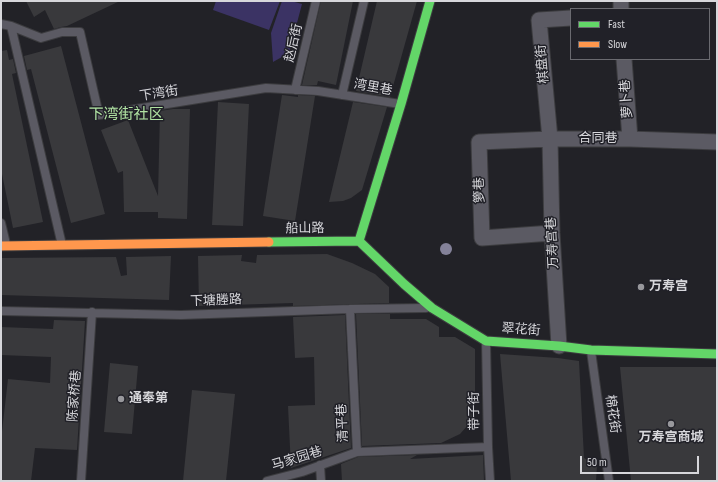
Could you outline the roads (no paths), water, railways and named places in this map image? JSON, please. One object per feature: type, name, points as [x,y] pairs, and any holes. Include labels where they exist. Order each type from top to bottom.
[{"type":"street","points":[[359,241],[401,104],[430,1]]},
{"type":"street","name":"棋盘街","points":[[550,139],[539,20],[570,18]]},
{"type":"street","name":"萝卜巷","points":[[624,60],[630,139]]},
{"type":"street","name":"合同巷","points":[[478,142],[550,139],[630,139],[717,142]]},
{"type":"street","name":"万寿宫巷","points":[[550,139],[552,233],[559,346]]},
{"type":"street","name":"箩巷","points":[[478,142],[482,238],[552,233]]},
{"type":"street","name":"船山路","points":[[4,246],[359,241]]},
{"type":"street","name":"翠花街","points":[[359,241],[408,280],[432,308],[486,340],[591,350],[717,354]]},
{"type":"lane","name":"赵后街","points":[[295,90],[316,1]]},
{"type":"lane","points":[[342,94],[364,1]]},
{"type":"lane","name":"下湾街","points":[[1,24],[11,26],[41,38],[62,32],[80,32],[99,115],[266,88],[318,90],[342,94]]},
{"type":"lane","points":[[11,26],[62,245]]},
{"type":"lane","name":"湾里巷","points":[[342,94],[401,104]]},
{"type":"lane","points":[[1,223],[4,246]]},
{"type":"lane","name":"下塘塍路","points":[[1,311],[181,315],[350,309],[432,308]]},
{"type":"lane","name":"清平巷","points":[[350,309],[357,452],[488,447]]},
{"type":"lane","name":"陈家桥巷","points":[[81,481],[92,312]]},
{"type":"lane","name":"带子街","points":[[486,340],[490,481]]},
{"type":"lane","name":"棉花街","points":[[591,350],[609,481]]},
{"type":"lane","name":"马家园巷","points":[[267,481],[302,472],[357,452]]},
{"type":"lane","points":[[320,465],[321,481]]},
{"type":"place","name":"万寿宫","points":[[641,287]]},
{"type":"place","name":"通奉第","points":[[121,399]]},
{"type":"place","name":"万寿宫商城","points":[[671,424]]},
{"type":"district","name":"下湾街社区","points":[[126,115]]}]
